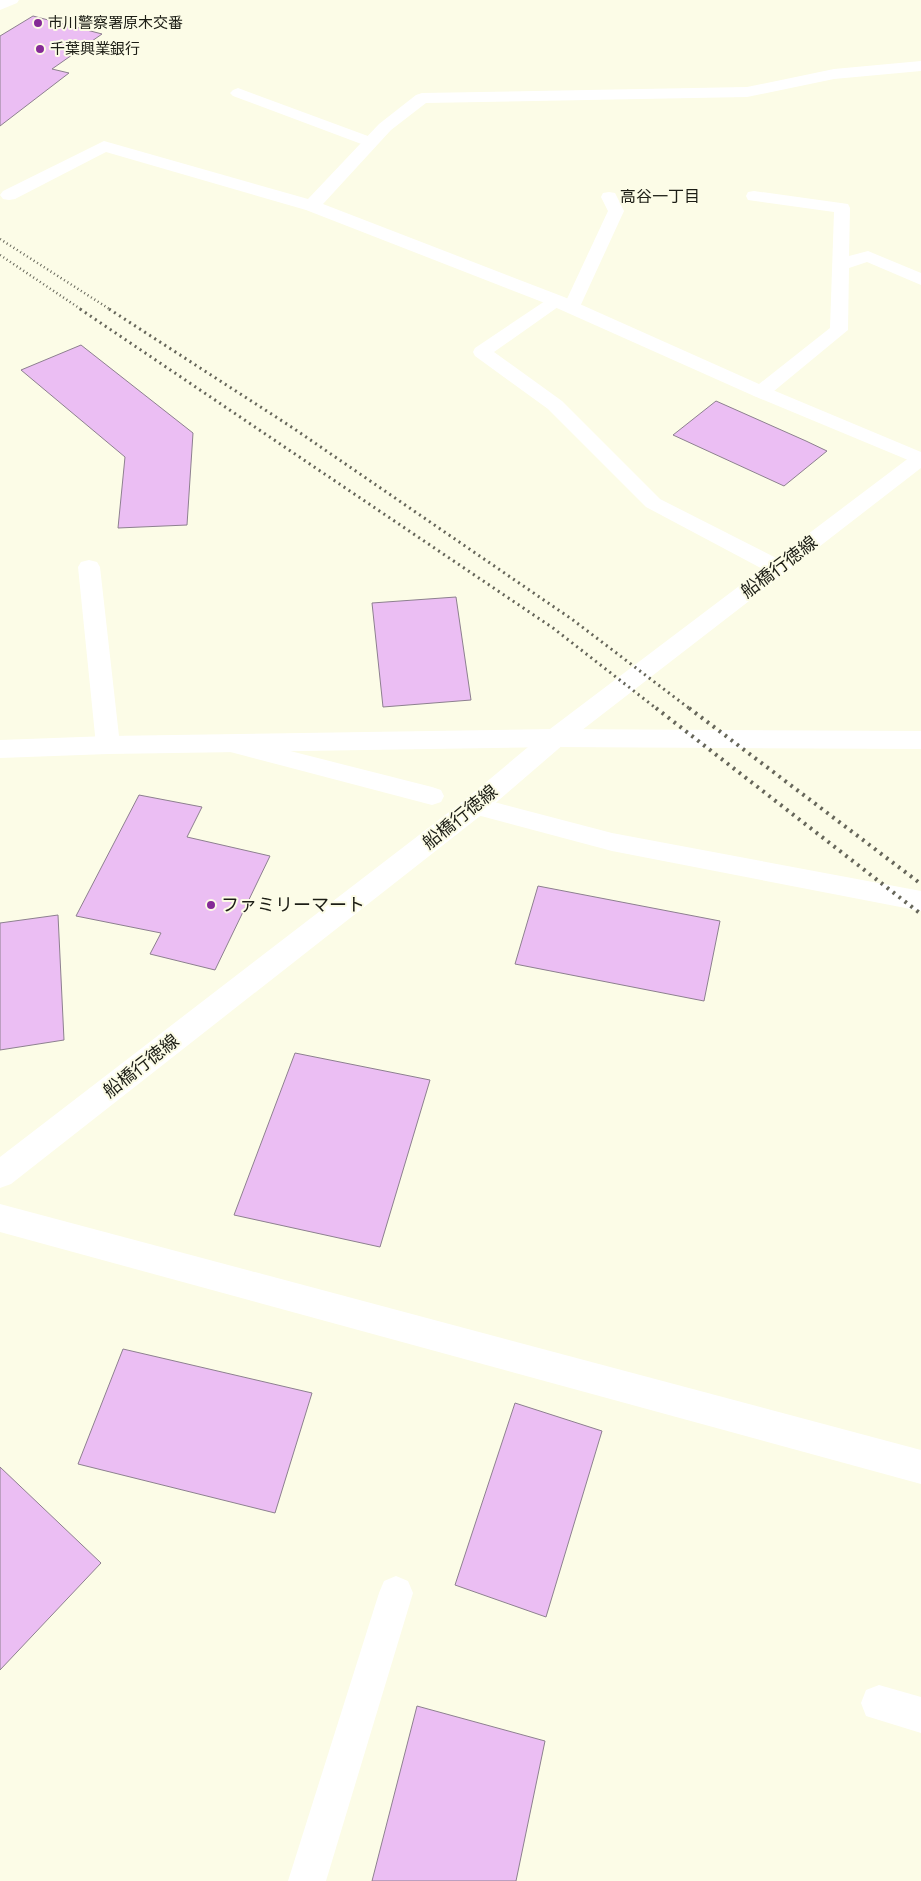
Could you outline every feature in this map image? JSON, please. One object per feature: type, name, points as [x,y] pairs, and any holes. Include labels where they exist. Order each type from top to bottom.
[{"type":"street","points":[[0,6],[12,0]]},
{"type":"street","points":[[312,206],[385,127],[422,98],[748,92],[834,74],[921,66]]},
{"type":"street","points":[[9,195],[104,146],[312,206],[564,304],[761,392],[920,459]]},
{"type":"street","name":"船橋行徳線","points":[[0,1175],[475,806],[555,738],[920,459]]},
{"type":"street","points":[[0,748],[108,744],[555,738],[921,740]]},
{"type":"street","points":[[0,1218],[921,1467]]},
{"type":"lane","points":[[238,93],[370,142]]},
{"type":"lane","points":[[754,196],[842,208],[839,330],[761,392]]},
{"type":"lane","points":[[609,197],[616,212],[564,304],[482,352],[555,405],[653,503],[778,568]]},
{"type":"lane","points":[[841,264],[868,256],[921,280]]},
{"type":"lane","points":[[90,567],[108,744]]},
{"type":"lane","points":[[227,743],[432,796]]},
{"type":"lane","points":[[475,806],[612,842],[921,901]]},
{"type":"lane","points":[[307,1881],[396,1593]]},
{"type":"lane","points":[[879,1703],[921,1715]]},
{"type":"building","points":[[33,16],[102,34],[52,69],[69,73],[0,126],[0,36]]},
{"type":"building","points":[[81,345],[193,433],[187,525],[118,528],[125,457],[21,370]]},
{"type":"building","points":[[716,401],[827,451],[784,486],[673,435]]},
{"type":"building","points":[[456,597],[471,700],[383,707],[372,603]]},
{"type":"building","points":[[139,795],[202,807],[187,837],[270,856],[215,970],[150,954],[161,933],[76,916]]},
{"type":"building","points":[[538,886],[720,921],[704,1001],[515,964]]},
{"type":"building","points":[[58,915],[64,1040],[0,1050],[0,923]]},
{"type":"building","points":[[295,1053],[430,1080],[380,1247],[234,1215]]},
{"type":"building","points":[[123,1349],[312,1393],[275,1513],[78,1464]]},
{"type":"building","points":[[515,1403],[602,1431],[546,1617],[455,1585]]},
{"type":"building","points":[[0,1467],[101,1563],[0,1670]]},
{"type":"building","points":[[417,1706],[545,1741],[516,1881],[372,1881]]},
{"type":"railway","points":[[0,239],[111,310]]},
{"type":"railway","points":[[0,255],[82,310]]},
{"type":"railway","points":[[80,309],[553,628],[657,709]]},
{"type":"railway","points":[[109,309],[293,428],[573,620],[690,709]]},
{"type":"railway","points":[[656,708],[921,914]]},
{"type":"railway","points":[[689,708],[921,884]]},
{"type":"place","name":"市川警察署原木交番","points":[[38,23]]},
{"type":"place","name":"千葉興業銀行","points":[[40,49]]},
{"type":"place","name":"ファミリーマート","points":[[211,905]]},
{"type":"district","name":"高谷一丁目","points":[[660,196]]}]
